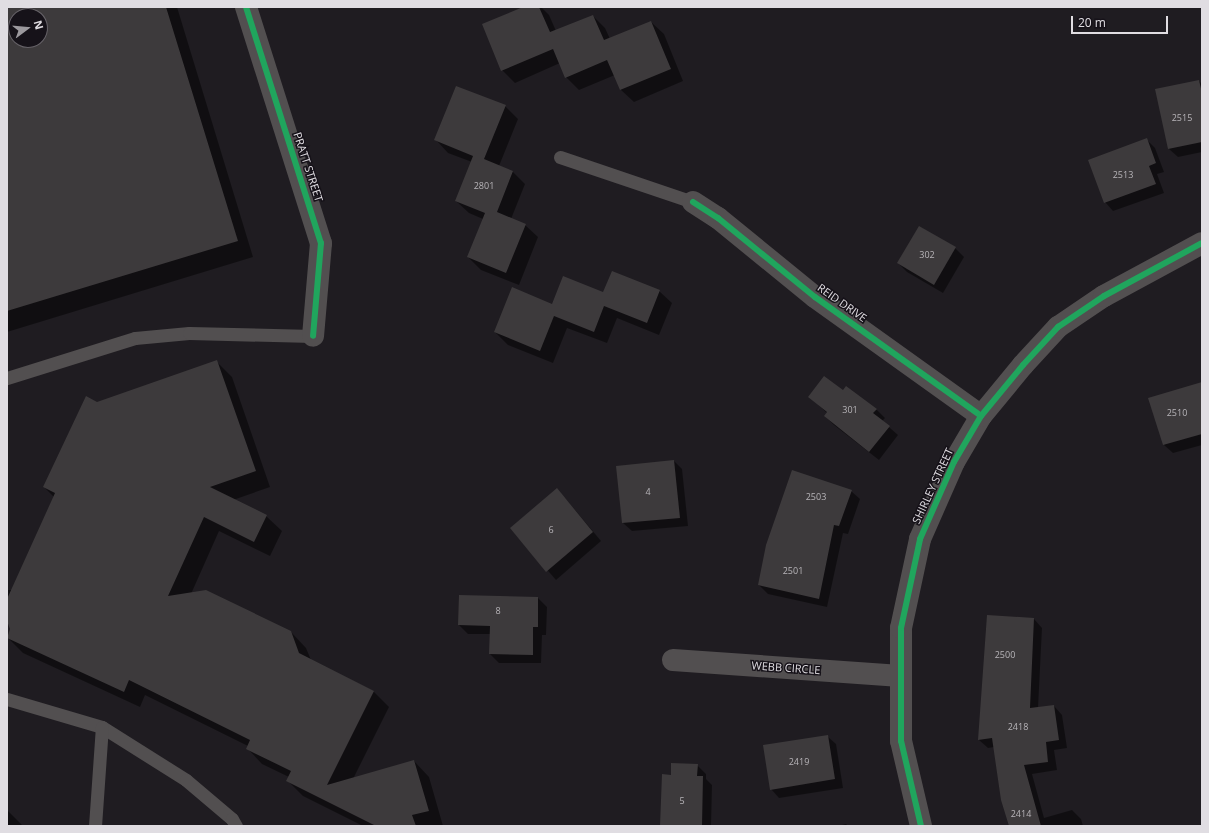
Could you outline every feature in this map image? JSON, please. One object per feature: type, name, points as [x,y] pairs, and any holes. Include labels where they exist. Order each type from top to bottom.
[{"type":"street","name":"PRATT STREET","points":[[246,7],[321,243],[313,336]]},
{"type":"street","name":"REID DRIVE","points":[[693,202],[718,218],[815,297],[981,416]]},
{"type":"street","name":"SHIRLEY STREET","points":[[922,826],[901,741],[901,628],[920,539],[954,462],[981,416],[1023,365],[1058,327],[1104,296],[1202,243]]},
{"type":"street","name":"WEBB CIRCLE","points":[[673,660],[900,676]]},
{"type":"lane","points":[[560,158],[693,202]]},
{"type":"lane","points":[[7,378],[135,338],[190,333],[313,336]]},
{"type":"lane","points":[[7,698],[102,727],[186,780],[232,819],[236,826]]},
{"type":"lane","points":[[95,826],[102,727]]},
{"type":"building","points":[[7,7],[166,7],[238,241],[7,311]]},
{"type":"building","points":[[523,7],[539,7],[550,32],[593,15],[604,40],[651,21],[671,69],[620,90],[607,60],[565,78],[553,49],[501,71],[482,24]]},
{"type":"building","points":[[1199,80],[1202,93],[1202,142],[1168,149],[1155,89]]},
{"type":"building","points":[[456,86],[506,105],[484,159],[513,171],[497,212],[526,224],[506,273],[467,257],[485,213],[455,201],[473,156],[434,140]]},
{"type":"building","points":[[1147,138],[1156,163],[1149,166],[1156,184],[1104,203],[1088,160]]},
{"type":"building","points":[[919,226],[956,247],[934,285],[897,263]]},
{"type":"building","points":[[612,271],[660,290],[647,323],[604,306],[594,332],[554,316],[540,351],[494,332],[512,287],[552,304],[563,276],[603,292]]},
{"type":"building","points":[[217,360],[256,471],[210,487],[267,515],[254,542],[204,517],[168,596],[206,590],[291,631],[299,653],[374,691],[327,785],[414,760],[429,811],[412,815],[416,826],[376,826],[286,781],[291,771],[246,749],[250,740],[129,680],[124,692],[7,638],[10,629],[7,621],[7,599],[55,493],[43,487],[86,396],[97,402]]},
{"type":"building","points":[[824,376],[843,390],[846,386],[877,409],[873,413],[890,426],[869,452],[824,416],[827,412],[808,397]]},
{"type":"building","points":[[1202,382],[1202,434],[1163,445],[1148,398]]},
{"type":"building","points":[[674,460],[680,518],[622,523],[616,466]]},
{"type":"building","points":[[792,470],[852,490],[839,526],[834,525],[819,599],[758,585],[766,545]]},
{"type":"building","points":[[557,488],[593,532],[546,572],[510,528]]},
{"type":"building","points":[[459,595],[538,597],[538,627],[533,627],[533,655],[489,654],[490,626],[458,625]]},
{"type":"building","points":[[987,615],[1034,618],[1030,708],[1054,705],[1059,740],[1046,742],[1048,762],[1024,765],[1041,826],[1009,826],[1001,800],[992,738],[978,740]]},
{"type":"building","points":[[828,735],[835,779],[770,790],[763,745]]},
{"type":"building","points":[[671,763],[698,764],[697,776],[703,776],[702,826],[660,826],[662,774],[671,775]]},
{"type":"cycle path","points":[[246,7],[321,243],[313,336]]},
{"type":"cycle path","points":[[693,202],[718,218],[815,297],[981,416]]},
{"type":"cycle path","points":[[921,826],[901,741],[901,628],[920,539],[954,462],[981,416],[1023,365],[1058,327],[1104,296],[1202,243]]}]
